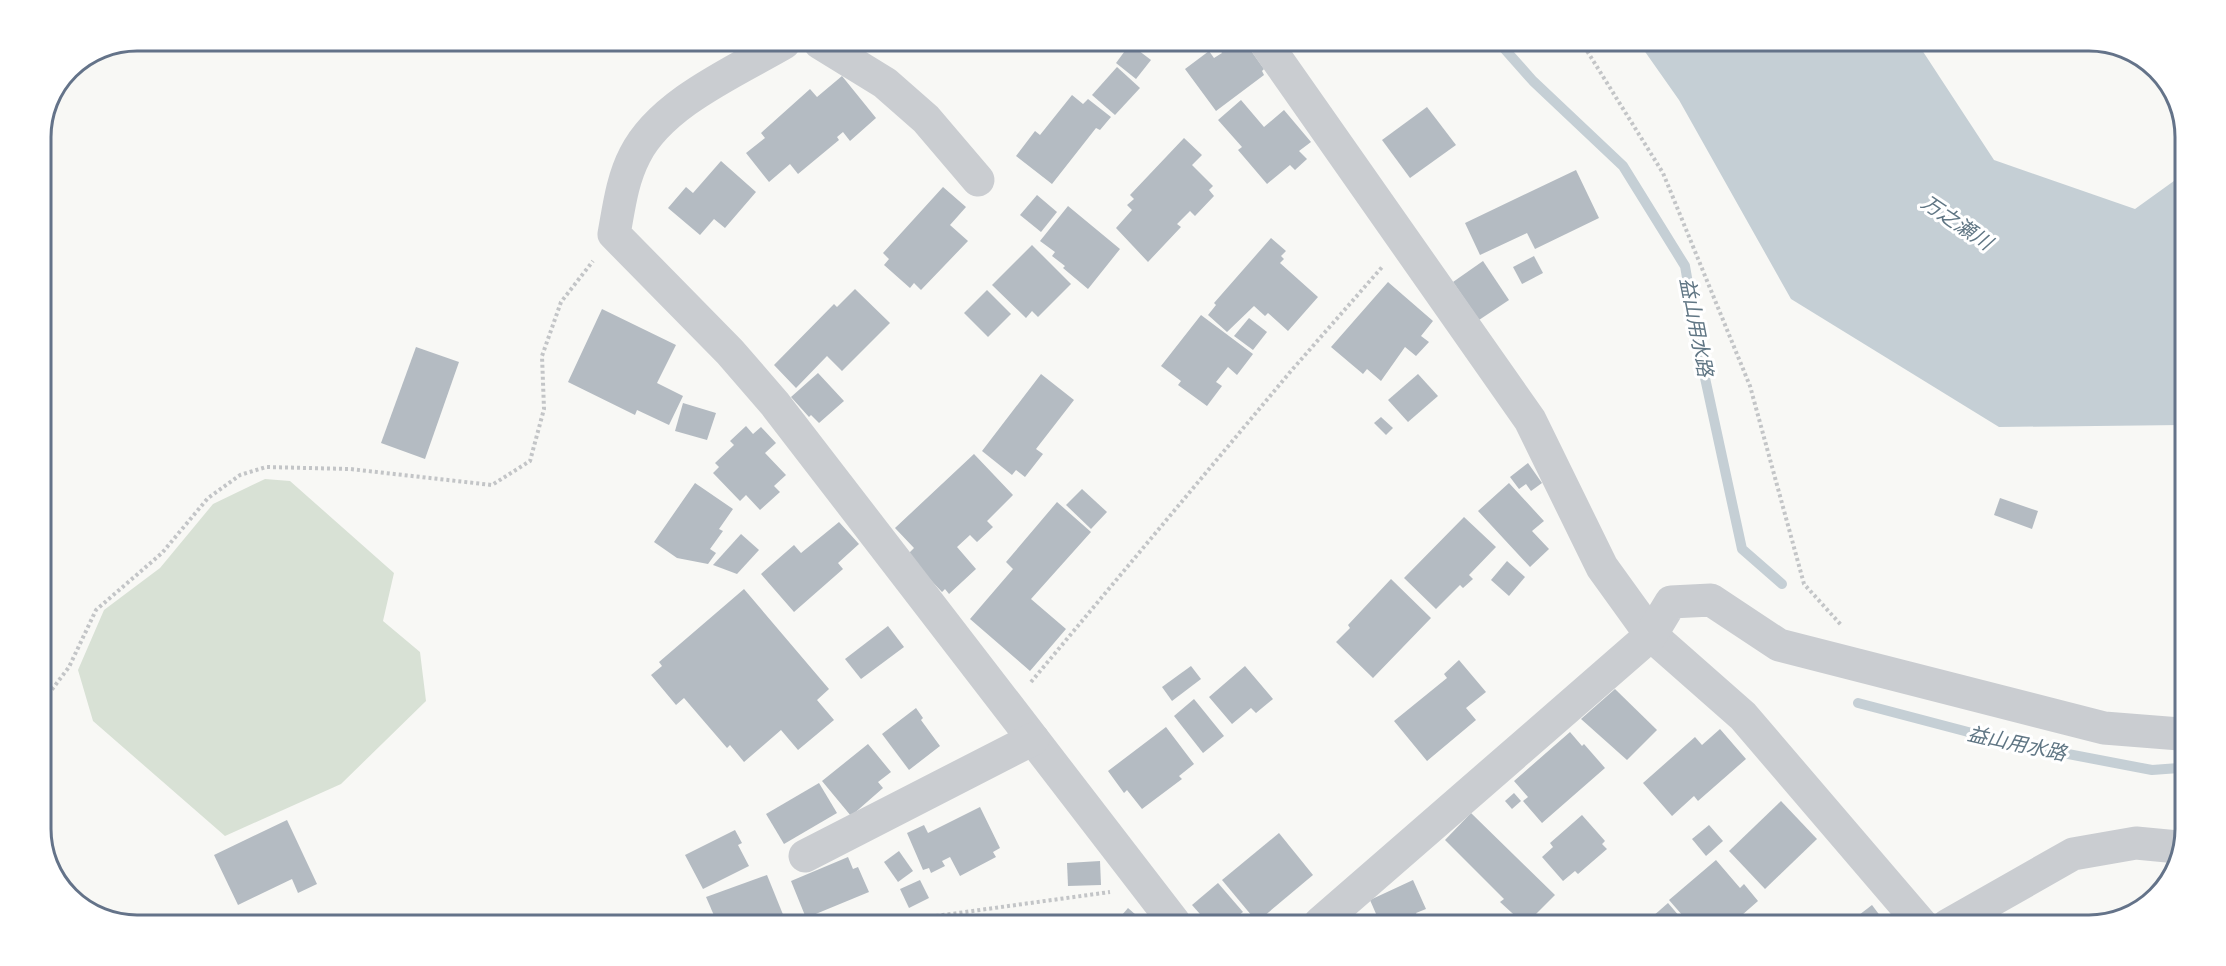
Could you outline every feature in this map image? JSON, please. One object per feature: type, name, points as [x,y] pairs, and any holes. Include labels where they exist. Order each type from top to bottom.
[{"type":"street","points":[[771,51],[666,115],[636,153],[622,188],[615,234],[730,352],[775,404],[1169,915]]},
{"type":"street","points":[[833,51],[885,83],[926,119],[978,180]]},
{"type":"street","points":[[1271,51],[1406,240],[1530,420],[1602,567],[1652,635],[1743,716],[1913,915]]},
{"type":"street","points":[[1329,915],[1652,635],[1671,602],[1711,600],[1779,645],[2104,728],[2175,734]]},
{"type":"street","points":[[805,856],[1033,739]]},
{"type":"street","points":[[1966,915],[2073,854],[2136,843],[2173,846]]},
{"type":"path","points":[[1587,51],[1663,173],[1750,386],[1804,584],[1844,628]]},
{"type":"path","points":[[51,690],[69,666],[96,610],[162,553],[208,498],[240,474],[266,467],[350,469],[492,485],[530,461],[544,410],[542,356],[561,302],[615,234]]},
{"type":"path","points":[[1010,708],[1291,371],[1406,240]]},
{"type":"path","points":[[944,915],[1149,887]]},
{"type":"shaded area","points":[[265,479],[290,481],[394,573],[383,621],[420,652],[426,701],[341,784],[225,836],[93,721],[78,670],[104,610],[160,568],[213,504]]},
{"type":"water","name":"万之瀬川","points":[[1645,51],[1923,51],[1994,160],[2135,209],[2175,180],[2175,425],[1999,427],[1791,299],[1679,100]]},
{"type":"building","points":[[1125,51],[1139,51],[1151,60],[1136,79],[1116,63]]},
{"type":"building","points":[[1209,51],[1214,58],[1222,53],[1221,51],[1251,51],[1264,69],[1262,71],[1264,75],[1216,111],[1185,69]]},
{"type":"building","points":[[1117,67],[1140,88],[1115,115],[1092,95]]},
{"type":"building","points":[[842,76],[876,118],[850,141],[843,132],[837,137],[839,140],[798,174],[790,164],[769,182],[746,153],[765,138],[761,133],[810,89],[817,97]]},
{"type":"building","points":[[1072,95],[1083,104],[1088,99],[1111,117],[1100,130],[1096,128],[1052,184],[1016,156],[1035,131],[1040,135]]},
{"type":"building","points":[[1241,100],[1264,127],[1284,110],[1311,142],[1299,151],[1307,159],[1295,170],[1290,165],[1267,184],[1238,150],[1242,147],[1218,120]]},
{"type":"building","points":[[1427,107],[1456,145],[1410,178],[1382,140]]},
{"type":"building","points":[[1184,138],[1202,155],[1192,165],[1213,186],[1209,190],[1214,196],[1195,216],[1190,211],[1177,224],[1181,227],[1148,262],[1116,228],[1132,210],[1127,205],[1134,199],[1130,195]]},
{"type":"building","points":[[721,161],[756,192],[725,228],[714,219],[700,235],[668,208],[686,187],[693,193]]},
{"type":"building","points":[[1576,170],[1599,218],[1535,249],[1527,233],[1480,255],[1465,223]]},
{"type":"building","points":[[943,187],[966,207],[950,225],[968,241],[921,290],[914,283],[910,288],[884,265],[889,259],[883,253]]},
{"type":"building","points":[[1037,195],[1057,212],[1041,232],[1020,215]]},
{"type":"building","points":[[1068,206],[1120,249],[1088,289],[1052,256],[1055,252],[1040,241]]},
{"type":"building","points":[[1271,238],[1286,251],[1281,256],[1284,259],[1280,263],[1318,297],[1288,331],[1268,313],[1265,316],[1254,306],[1227,332],[1208,315],[1216,305],[1214,303]]},
{"type":"building","points":[[1032,245],[1071,284],[1038,317],[1032,311],[1026,318],[992,285]]},
{"type":"building","points":[[1534,256],[1543,273],[1522,284],[1513,267]]},
{"type":"building","points":[[1483,261],[1509,300],[1479,320],[1453,282]]},
{"type":"building","points":[[1388,282],[1433,321],[1421,336],[1429,342],[1416,356],[1405,347],[1381,381],[1367,369],[1363,374],[1331,347]]},
{"type":"building","points":[[855,289],[890,323],[842,371],[827,356],[796,388],[774,365],[834,304],[837,307]]},
{"type":"building","points":[[987,290],[1011,314],[988,337],[964,313]]},
{"type":"building","points":[[602,309],[676,345],[657,383],[683,396],[669,425],[637,410],[635,415],[568,382]]},
{"type":"building","points":[[1201,315],[1253,354],[1237,375],[1228,367],[1216,382],[1222,386],[1207,406],[1178,385],[1181,381],[1161,366]]},
{"type":"building","points":[[1249,318],[1267,332],[1253,350],[1234,336]]},
{"type":"building","points":[[416,347],[459,362],[425,459],[381,443]]},
{"type":"building","points":[[818,373],[844,401],[819,423],[811,415],[809,417],[791,397]]},
{"type":"building","points":[[1041,374],[1074,400],[1036,449],[1043,454],[1025,477],[1016,470],[1012,475],[982,451]]},
{"type":"building","points":[[1418,374],[1438,396],[1408,422],[1388,400]]},
{"type":"building","points":[[683,403],[716,413],[707,440],[675,431]]},
{"type":"building","points":[[1381,417],[1393,428],[1386,435],[1374,423]]},
{"type":"building","points":[[746,426],[753,434],[761,427],[776,443],[765,453],[786,475],[774,486],[780,492],[760,510],[746,495],[740,501],[713,473],[719,467],[715,463],[734,445],[730,441]]},
{"type":"building","points":[[974,454],[1013,495],[987,521],[993,527],[977,542],[970,535],[957,547],[976,569],[949,594],[945,589],[942,592],[907,555],[914,548],[895,528]]},
{"type":"building","points":[[1528,463],[1542,483],[1531,491],[1526,484],[1519,489],[1510,477]]},
{"type":"building","points":[[695,483],[733,509],[719,529],[723,531],[710,549],[716,553],[708,564],[677,558],[654,542]]},
{"type":"building","points":[[1509,483],[1544,521],[1532,531],[1549,549],[1530,567],[1478,511]]},
{"type":"building","points":[[1082,489],[1107,512],[1091,529],[1066,505]]},
{"type":"building","points":[[2000,498],[2038,511],[2032,529],[1994,515]]},
{"type":"building","points":[[1057,502],[1091,532],[1031,599],[1066,629],[1030,671],[970,619],[1013,569],[1006,562]]},
{"type":"building","points":[[1464,517],[1496,547],[1469,575],[1473,579],[1463,588],[1460,585],[1436,609],[1404,578]]},
{"type":"building","points":[[839,522],[859,544],[838,563],[843,569],[794,612],[761,574],[794,545],[801,553]]},
{"type":"building","points":[[741,534],[759,550],[737,574],[713,565]]},
{"type":"building","points":[[1507,561],[1525,577],[1509,596],[1491,580]]},
{"type":"building","points":[[1391,579],[1431,618],[1373,678],[1336,642],[1350,628],[1348,625]]},
{"type":"building","points":[[744,589],[829,689],[817,700],[834,720],[798,750],[781,730],[744,762],[730,745],[727,748],[684,698],[676,705],[651,675],[662,666],[659,662]]},
{"type":"building","points":[[888,626],[904,647],[861,679],[845,659]]},
{"type":"building","points":[[1459,660],[1486,692],[1466,708],[1476,720],[1427,761],[1394,721],[1447,678],[1444,674]]},
{"type":"building","points":[[1191,666],[1201,679],[1172,701],[1162,687]]},
{"type":"building","points":[[1245,666],[1273,699],[1256,713],[1251,708],[1232,724],[1209,697]]},
{"type":"building","points":[[1615,689],[1657,730],[1627,760],[1581,719]]},
{"type":"building","points":[[1194,699],[1224,736],[1203,753],[1174,716]]},
{"type":"building","points":[[916,708],[923,718],[921,720],[940,746],[909,770],[882,734]]},
{"type":"building","points":[[1166,727],[1194,764],[1179,776],[1182,779],[1142,809],[1127,790],[1124,793],[1108,771]]},
{"type":"building","points":[[1720,729],[1746,759],[1698,801],[1694,796],[1672,816],[1643,783],[1695,737],[1702,745]]},
{"type":"building","points":[[1570,732],[1605,768],[1542,823],[1523,801],[1528,797],[1514,781]]},
{"type":"building","points":[[868,744],[891,772],[878,782],[883,788],[851,816],[822,781]]},
{"type":"building","points":[[819,783],[837,813],[784,844],[766,814]]},
{"type":"building","points":[[1514,793],[1521,801],[1512,809],[1505,801]]},
{"type":"building","points":[[1781,801],[1817,839],[1765,889],[1729,851]]},
{"type":"building","points":[[980,807],[1000,848],[993,852],[996,857],[960,876],[950,857],[942,861],[945,866],[931,873],[929,868],[923,870],[907,833],[924,825],[928,833]]},
{"type":"building","points":[[1471,813],[1555,895],[1535,915],[1514,915],[1500,902],[1504,899],[1445,840]]},
{"type":"building","points":[[1582,815],[1605,841],[1602,844],[1607,849],[1578,874],[1575,871],[1563,881],[1542,857],[1553,847],[1550,843]]},
{"type":"building","points":[[287,820],[317,884],[298,893],[292,879],[238,905],[214,855]]},
{"type":"building","points":[[1709,825],[1723,841],[1706,856],[1692,839]]},
{"type":"building","points":[[735,830],[742,843],[738,845],[749,866],[703,889],[685,855]]},
{"type":"building","points":[[1279,833],[1313,875],[1265,915],[1251,915],[1222,880]]},
{"type":"building","points":[[899,851],[913,871],[898,882],[884,862]]},
{"type":"building","points":[[848,857],[853,869],[858,867],[869,892],[813,915],[805,915],[791,881]]},
{"type":"building","points":[[1716,860],[1740,888],[1744,884],[1758,901],[1742,915],[1682,915],[1669,900]]},
{"type":"building","points":[[1100,861],[1101,885],[1068,886],[1067,863]]},
{"type":"building","points":[[767,875],[783,915],[714,915],[706,897]]},
{"type":"building","points":[[920,880],[929,898],[909,908],[900,889]]},
{"type":"building","points":[[1413,880],[1426,909],[1416,913],[1417,915],[1377,915],[1370,900]]},
{"type":"building","points":[[1218,883],[1243,912],[1239,915],[1201,915],[1192,905]]},
{"type":"building","points":[[1668,903],[1678,915],[1654,915]]},
{"type":"building","points":[[1872,905],[1880,915],[1859,915]]},
{"type":"building","points":[[1128,908],[1136,915],[1122,915]]},
{"type":"waterway","name":"益山用水路","points":[[1506,51],[1533,81],[1623,166],[1685,266],[1702,364],[1742,549],[1782,584]]},
{"type":"waterway","name":"益山用水路","points":[[1858,703],[2010,743],[2152,770],[2175,768]]}]
